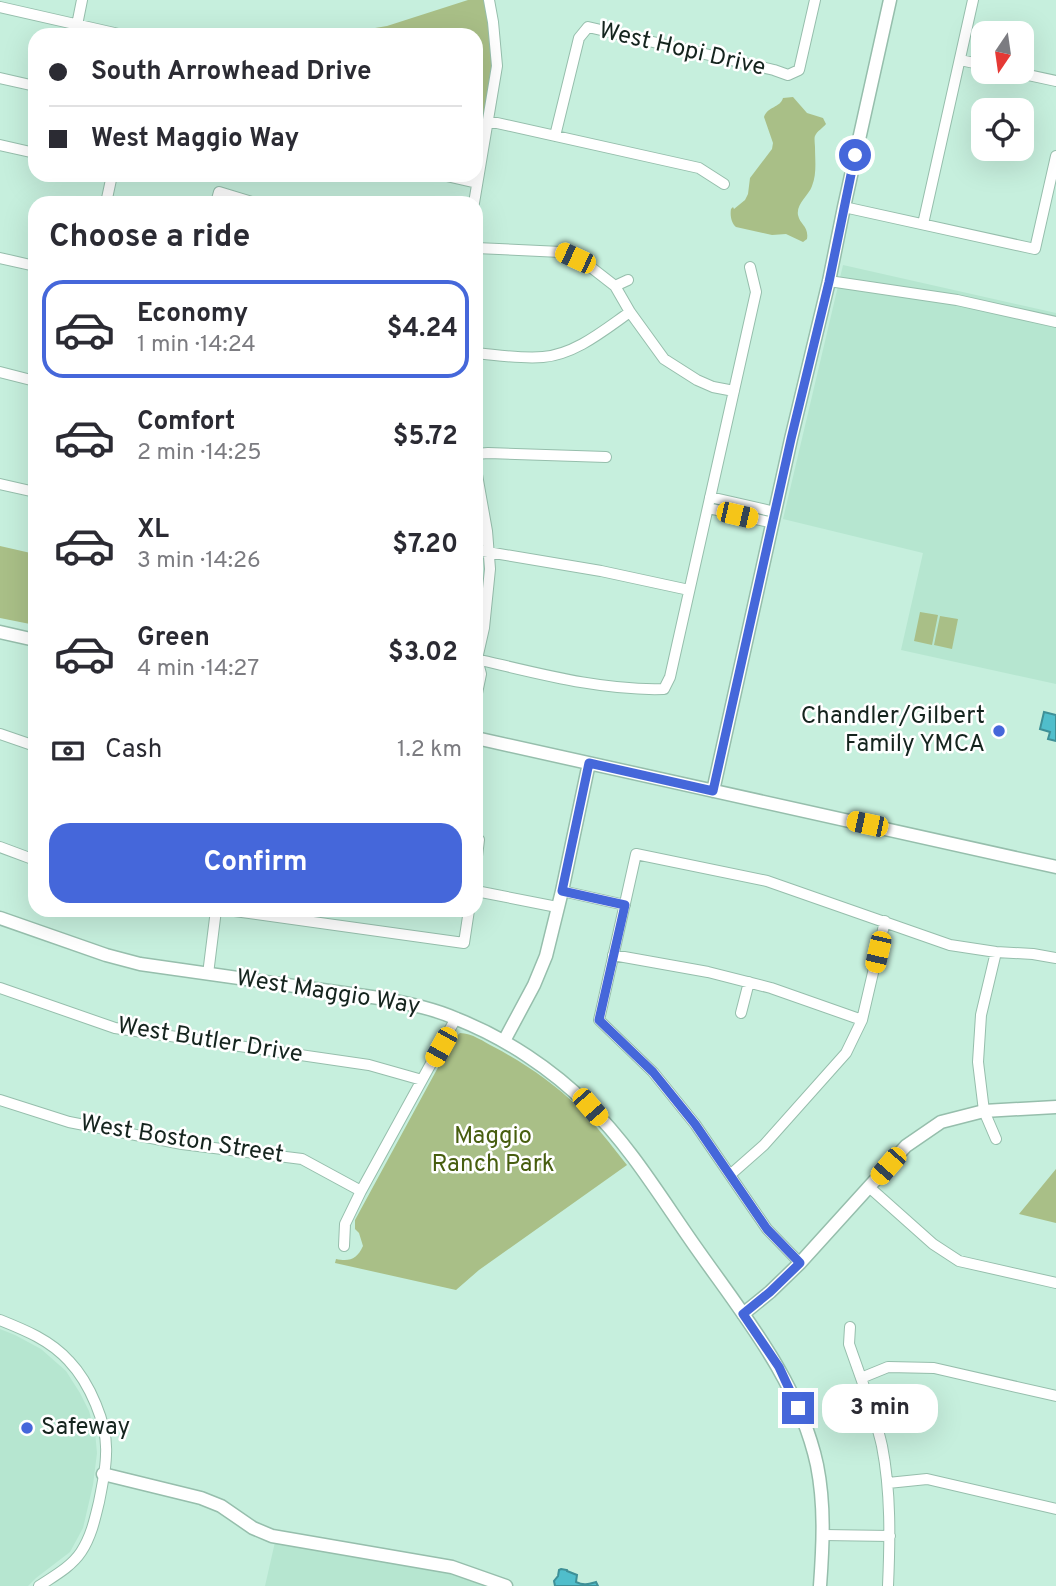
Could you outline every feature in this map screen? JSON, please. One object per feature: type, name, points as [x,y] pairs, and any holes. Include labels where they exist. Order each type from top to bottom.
[{"type":"street","points":[[77,25],[82,0]]},
{"type":"street","points":[[483,149],[497,66],[494,22],[489,0]]},
{"type":"street","name":"West Hopi Drive","points":[[555,136],[579,38],[588,27],[788,75],[799,70],[815,0]]},
{"type":"street","points":[[713,791],[890,0]]},
{"type":"street","points":[[923,224],[974,0]]},
{"type":"street","points":[[0,7],[91,28]]},
{"type":"street","points":[[960,60],[971,62]]},
{"type":"street","points":[[1034,76],[1056,81]]},
{"type":"street","points":[[0,78],[28,84]]},
{"type":"street","points":[[488,121],[699,168],[724,184]]},
{"type":"street","points":[[0,145],[28,151]]},
{"type":"street","points":[[844,206],[1035,249],[1056,156]]},
{"type":"street","points":[[473,182],[477,183],[475,196]]},
{"type":"street","points":[[483,248],[561,252],[588,265],[615,286],[664,359],[697,380],[713,387],[734,390]]},
{"type":"street","points":[[0,258],[28,264]]},
{"type":"street","points":[[483,661],[595,684],[664,688],[670,677],[756,292],[750,267]]},
{"type":"street","points":[[615,286],[628,280]]},
{"type":"street","points":[[829,282],[957,300],[1056,322]]},
{"type":"street","points":[[483,354],[544,357],[561,353],[581,345],[630,312]]},
{"type":"street","points":[[0,372],[28,378]]},
{"type":"street","points":[[483,454],[607,457]]},
{"type":"street","points":[[0,484],[28,490]]},
{"type":"street","points":[[710,497],[774,518]]},
{"type":"street","points":[[483,508],[490,569],[483,622]]},
{"type":"street","points":[[708,508],[774,518]]},
{"type":"street","points":[[483,552],[601,571],[689,590]]},
{"type":"street","points":[[0,632],[28,638]]},
{"type":"street","points":[[0,734],[28,744]]},
{"type":"street","points":[[483,740],[1056,867]]},
{"type":"street","points":[[504,1041],[546,956],[589,763]]},
{"type":"street","points":[[0,847],[28,857]]},
{"type":"street","points":[[800,1263],[767,1229],[695,1124],[653,1072],[599,1020],[636,854],[767,881],[950,945],[996,953],[1056,958]]},
{"type":"street","points":[[562,891],[625,905]]},
{"type":"street","points":[[483,892],[557,907]]},
{"type":"street","points":[[208,974],[215,917]]},
{"type":"street","points":[[277,917],[464,943],[469,917]]},
{"type":"street","name":"West Maggio Way","points":[[0,918],[140,964],[386,999],[426,1008],[456,1018],[504,1041],[570,1089],[590,1107],[627,1150],[779,1367],[804,1421],[817,1464],[824,1535],[820,1586]]},
{"type":"street","points":[[730,1175],[764,1144],[846,1053],[862,1020],[885,921]]},
{"type":"street","points":[[996,953],[981,1015],[978,1062],[984,1111],[996,1139]]},
{"type":"street","points":[[613,955],[749,982],[862,1020]]},
{"type":"street","points":[[741,1013],[749,982]]},
{"type":"street","name":"West Butler Drive","points":[[0,988],[115,1028],[369,1065],[422,1080]]},
{"type":"street","points":[[344,1246],[345,1224],[361,1191],[456,1018]]},
{"type":"street","name":"West Boston Street","points":[[0,1100],[69,1122],[182,1144],[302,1159],[361,1191]]},
{"type":"street","points":[[743,1314],[800,1263],[906,1146],[941,1122],[984,1111],[1056,1107]]},
{"type":"street","points":[[869,1187],[933,1244],[959,1261],[1056,1283]]},
{"type":"street","points":[[0,1320],[46,1341],[69,1361],[92,1394],[104,1430],[107,1452],[93,1528],[82,1552],[64,1569],[39,1586]]},
{"type":"street","points":[[850,1327],[849,1344],[882,1445],[888,1483],[888,1586]]},
{"type":"street","points":[[861,1378],[888,1367],[934,1368],[1056,1396]]},
{"type":"street","points":[[103,1474],[201,1498],[221,1506],[253,1528],[272,1536],[452,1567],[506,1586]]},
{"type":"street","points":[[888,1483],[927,1479],[1056,1509]]},
{"type":"street","points":[[824,1535],[890,1536]]},
{"type":"shaded area","points":[[843,265],[1056,313],[1056,684],[901,650],[923,553],[783,519]]},
{"type":"shaded area","points":[[0,1329],[41,1349],[66,1371],[89,1411],[95,1432],[97,1453],[93,1485],[83,1528],[70,1552],[28,1586],[0,1586]]},
{"type":"shaded area","points":[[275,1542],[451,1574],[485,1586],[265,1586]]},
{"type":"green space","points":[[468,0],[489,0],[497,66],[483,148],[483,28],[375,28]]},
{"type":"green space","points":[[793,97],[807,113],[823,118],[826,124],[815,136],[814,181],[798,211],[807,231],[807,239],[803,242],[786,234],[772,235],[736,227],[731,216],[731,209],[745,200],[750,178],[772,149],[773,143],[764,117],[766,113],[783,98]]},
{"type":"green space","points":[[0,546],[28,552],[28,624],[0,618]]},
{"type":"green space","points":[[920,612],[938,615],[932,645],[914,641]]},
{"type":"green space","points":[[940,616],[958,619],[952,649],[934,645]]},
{"type":"green space","name":"Maggio Ranch Park","points":[[460,1033],[482,1040],[549,1082],[585,1114],[627,1165],[479,1270],[456,1290],[335,1263],[336,1259],[356,1257],[361,1250],[363,1246],[355,1229],[355,1220],[454,1038]]},
{"type":"green space","points":[[1056,1169],[1056,1223],[1019,1214]]},
{"type":"water","points":[[1044,712],[1056,715],[1056,741],[1048,739],[1050,732],[1040,729]]},
{"type":"water","points":[[561,1569],[577,1575],[576,1582],[596,1582],[598,1586],[555,1586],[554,1581]]},
{"type":"place","name":"Chandler/Gilbert Family YMCA","points":[[999,731]]},
{"type":"place","name":"Safeway","points":[[27,1428]]},
{"type":"route","points":[[798,1408],[779,1367],[743,1314],[800,1263],[767,1229],[695,1124],[653,1072],[599,1020],[625,905],[562,891],[589,763],[713,791],[791,439],[829,282],[855,155]]}]
